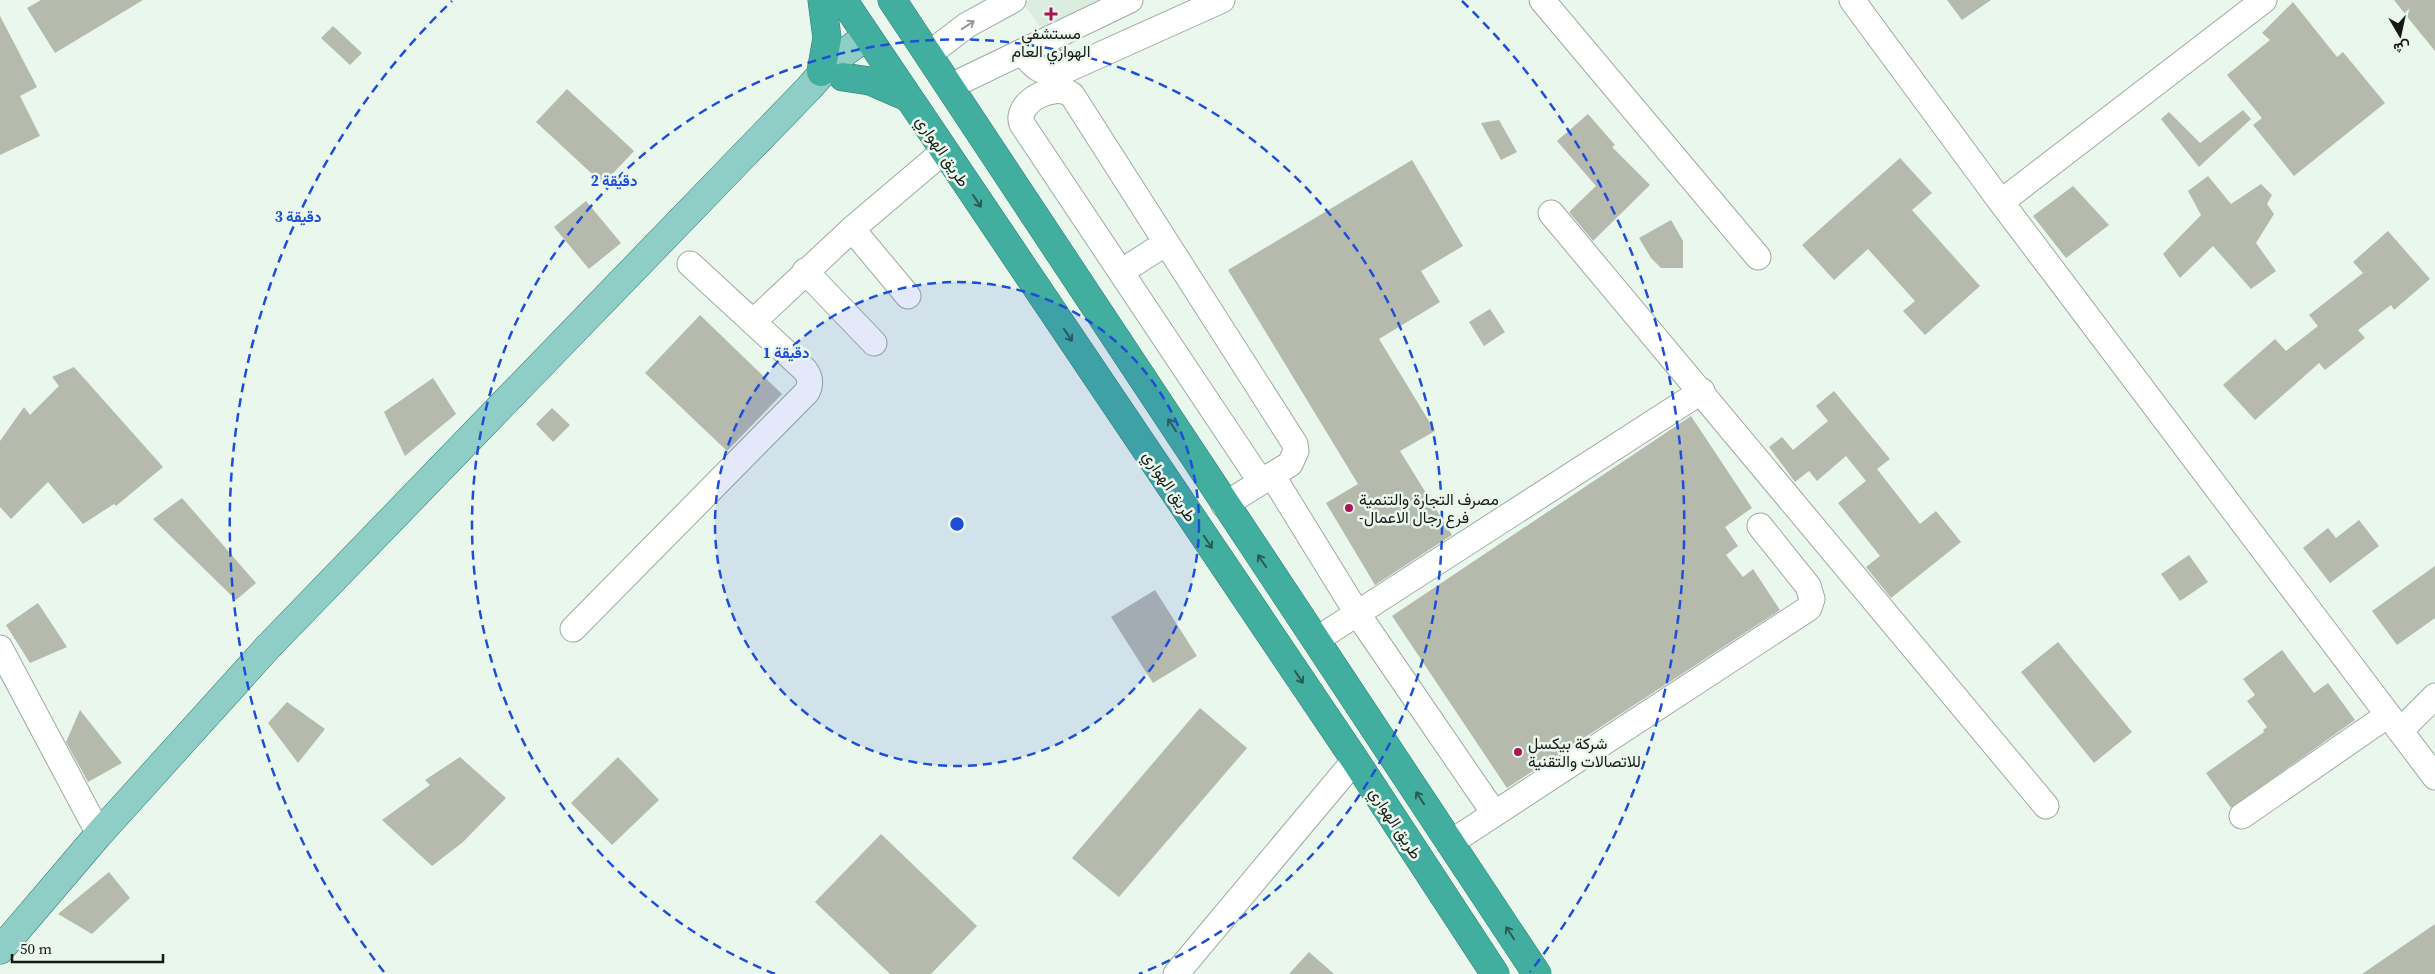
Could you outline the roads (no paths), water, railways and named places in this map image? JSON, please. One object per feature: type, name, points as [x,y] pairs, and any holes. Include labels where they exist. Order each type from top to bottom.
[{"type":"highway","points":[[822,0],[827,38],[824,79],[856,78],[880,84],[907,97]]},
{"type":"highway","name":"طريق الهواري","points":[[843,0],[1355,760],[1495,974]]},
{"type":"highway","name":"طريق الهواري","points":[[892,0],[1224,505],[1316,640],[1536,974]]},
{"type":"highway","points":[[1254,610],[1283,592]]},
{"type":"main road","points":[[0,950],[99,834],[282,633],[824,79],[874,46]]},
{"type":"street","points":[[929,54],[967,25],[1013,0]]},
{"type":"street","points":[[950,87],[1130,0]]},
{"type":"street","points":[[1022,52],[1036,69],[1048,73],[1064,71],[1222,0]]},
{"type":"street","points":[[1542,0],[1758,257]]},
{"type":"street","points":[[1852,0],[2000,202],[2435,777]]},
{"type":"street","points":[[2000,202],[2264,0]]},
{"type":"street","points":[[1224,505],[1266,478],[1294,458],[1296,444],[1072,96],[1062,90],[1049,91],[1023,107],[1020,115],[1022,124],[1121,272],[1266,478],[1494,814]]},
{"type":"street","points":[[753,322],[805,271],[852,229],[944,152]]},
{"type":"street","points":[[1552,213],[2046,806]]},
{"type":"street","points":[[852,229],[908,296]]},
{"type":"street","points":[[1121,272],[1166,243]]},
{"type":"street","points":[[573,629],[807,392],[810,380],[805,370],[690,264]]},
{"type":"street","points":[[805,271],[874,342]]},
{"type":"street","points":[[1316,640],[1702,391]]},
{"type":"street","points":[[1450,843],[1809,608],[1812,599],[1808,586],[1760,526]]},
{"type":"street","points":[[0,648],[99,834]]},
{"type":"street","points":[[2242,816],[2435,696]]},
{"type":"street","points":[[1176,974],[1355,760]]},
{"type":"place","name":"مستشفي الهواري العام","points":[[1051,14]]},
{"type":"place","name":"مصرف التجارة والتنمية -فرع رجال الاعمال","points":[[1349,508]]},
{"type":"place","name":"شركة بيكسل للاتصالات والتقنية","points":[[1518,752]]}]
